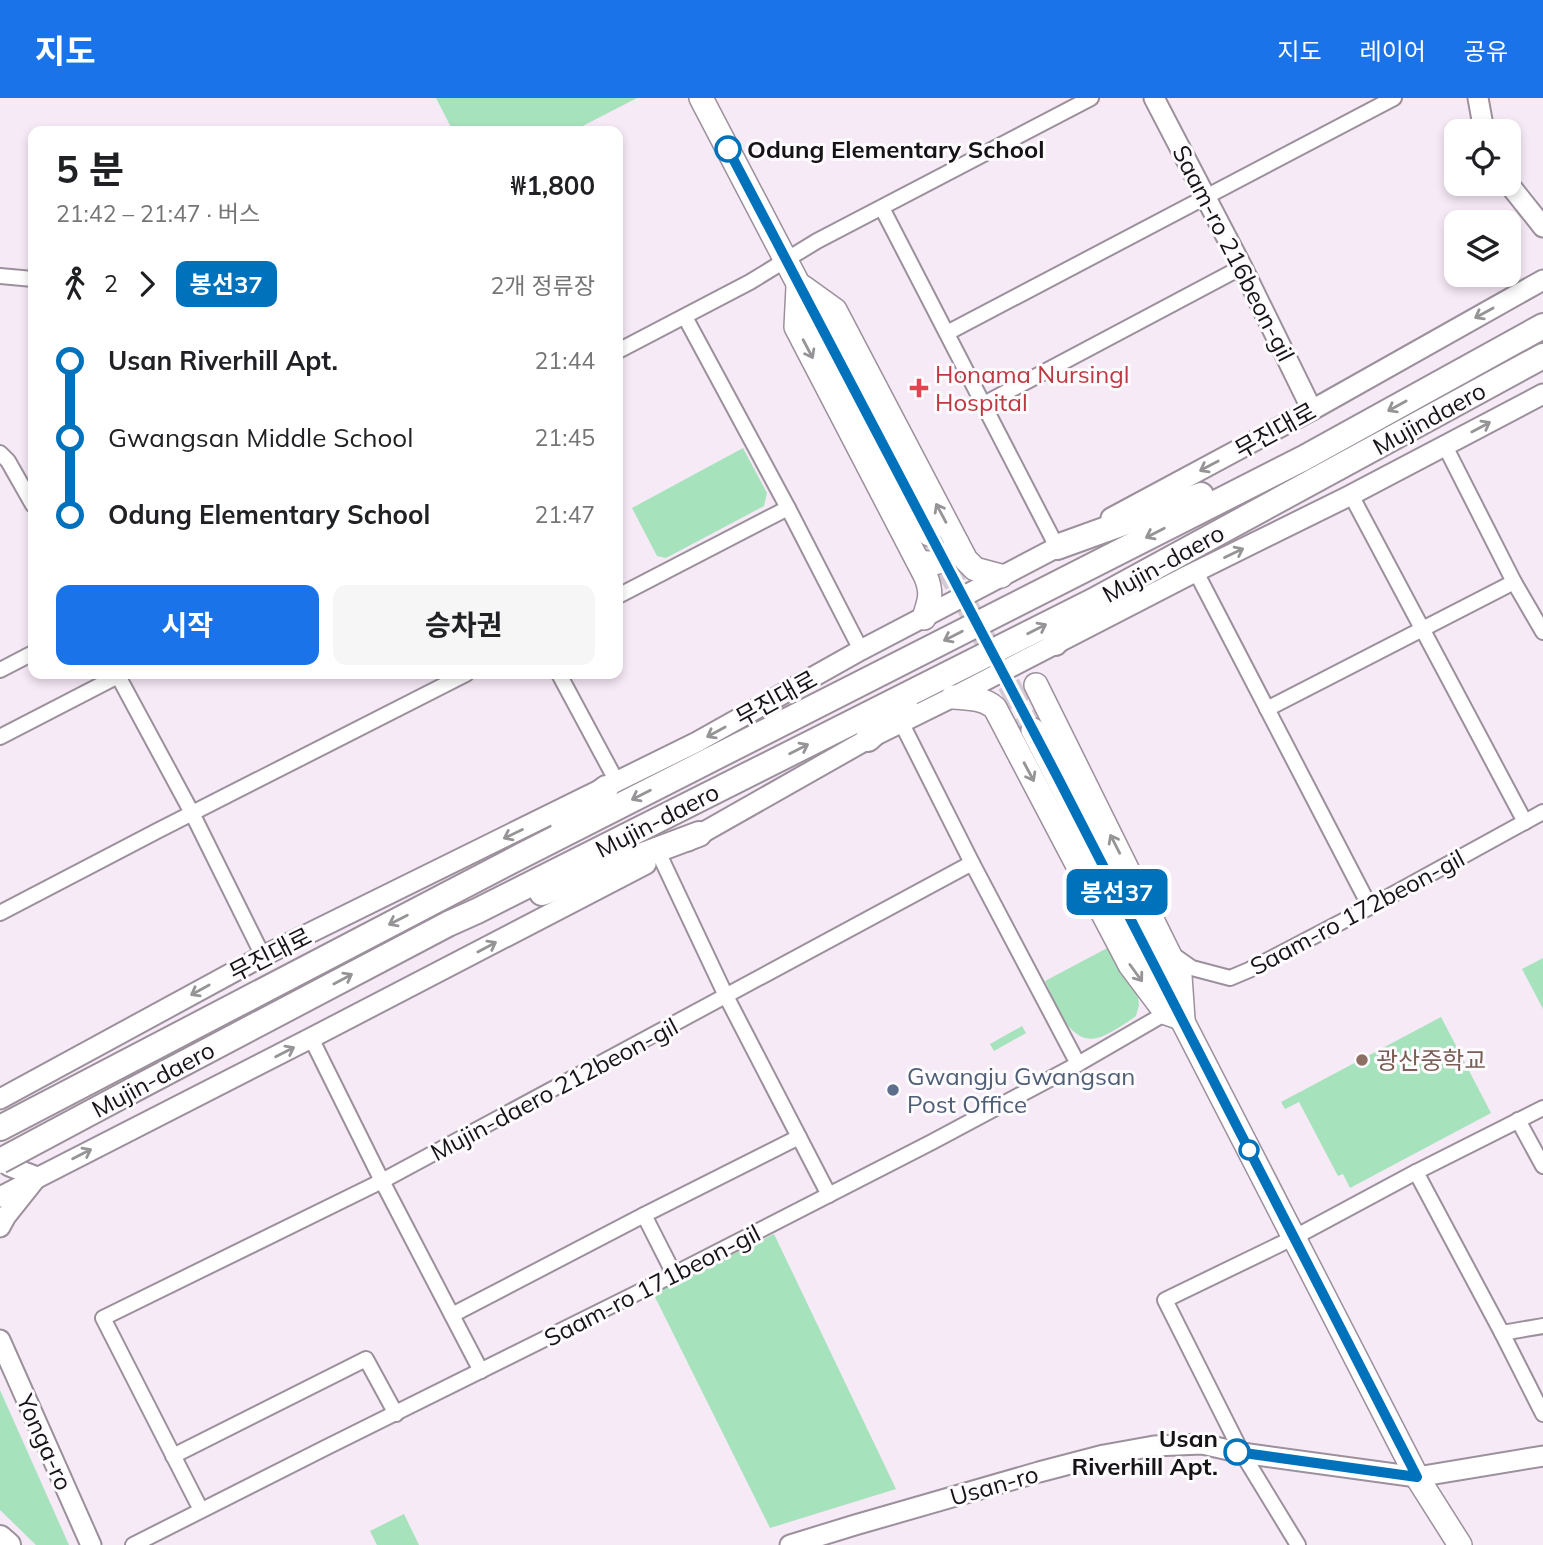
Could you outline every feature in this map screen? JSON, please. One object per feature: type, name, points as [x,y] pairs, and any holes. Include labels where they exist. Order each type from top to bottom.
[{"type":"highway","name":"무진대로","points":[[1304,458],[1543,326]]},
{"type":"highway","name":"Mujin-daero","points":[[0,1159],[448,924],[1093,601],[1543,356]]},
{"type":"highway","points":[[1057,547],[1304,458]]},
{"type":"highway","name":"Mujin-daero","points":[[0,1128],[523,855],[1304,458]]},
{"type":"highway","points":[[1055,643],[1093,601]]},
{"type":"highway","points":[[868,739],[932,682]]},
{"type":"highway","points":[[523,855],[612,785]]},
{"type":"highway","points":[[448,924],[547,891],[699,834]]},
{"type":"main road","points":[[701,98],[929,534]]},
{"type":"main road","points":[[798,284],[835,310],[966,560],[975,569],[1001,576]]},
{"type":"main road","points":[[798,284],[796,327],[931,589],[924,618]]},
{"type":"main road","points":[[919,562],[931,564],[943,560],[954,553],[957,543]]},
{"type":"main road","points":[[1036,685],[1042,724],[1180,975],[1174,1016]]},
{"type":"main road","points":[[953,697],[983,700],[992,704],[1130,965],[1174,1016]]},
{"type":"main road","points":[[1010,735],[1024,717],[1038,714],[1174,1016],[1244,1140],[1417,1477],[1460,1545]]},
{"type":"street","points":[[623,348],[685,317],[817,241],[1091,98]]},
{"type":"street","name":"Saam-ro 216beon-gil","points":[[1154,98],[1242,267],[1312,410]]},
{"type":"street","points":[[947,333],[1394,98]]},
{"type":"street","points":[[1478,98],[1482,119]]},
{"type":"street","points":[[1518,196],[1543,227]]},
{"type":"street","points":[[882,208],[1057,547]]},
{"type":"street","points":[[984,404],[1242,267]]},
{"type":"street","points":[[0,276],[28,279]]},
{"type":"street","name":"무진대로","points":[[1,1098],[263,956],[697,742],[861,650],[1312,410],[1543,280]]},
{"type":"street","points":[[685,317],[861,650]]},
{"type":"street","points":[[0,1197],[660,856],[868,739],[1351,495],[1543,394]]},
{"type":"street","points":[[1446,446],[1514,582],[1543,632]]},
{"type":"street","points":[[0,453],[8,461],[28,496]]},
{"type":"street","points":[[1351,495],[1525,822]]},
{"type":"street","points":[[623,593],[788,508]]},
{"type":"street","name":"Mujin-daero","points":[[1196,572],[1370,906]]},
{"type":"street","points":[[1267,709],[1514,582]]},
{"type":"street","points":[[1036,685],[1040,665],[1055,643]]},
{"type":"street","points":[[0,670],[28,656]]},
{"type":"street","points":[[0,737],[109,679]]},
{"type":"street","points":[[119,679],[192,813],[263,956]]},
{"type":"street","points":[[0,913],[456,679]]},
{"type":"street","points":[[561,679],[612,785]]},
{"type":"street","points":[[901,722],[1078,1064]]},
{"type":"street","name":"Saam-ro 172beon-gil","points":[[1168,951],[1192,968],[1230,978],[1543,812]]},
{"type":"street","points":[[660,856],[726,996],[829,1195]]},
{"type":"street","name":"Mujin-daero 212beon-gil","points":[[173,1456],[103,1318],[382,1181],[972,863]]},
{"type":"street","name":"Saam-ro 171beon-gil","points":[[133,1545],[674,1274],[1174,1016]]},
{"type":"street","points":[[312,1038],[382,1181],[481,1371]]},
{"type":"street","points":[[1298,1545],[1242,1453],[1165,1300],[1295,1237],[1543,1108]]},
{"type":"street","points":[[1518,1120],[1543,1167]]},
{"type":"street","points":[[452,1315],[799,1137]]},
{"type":"street","points":[[0,1159],[9,1166],[37,1177]]},
{"type":"street","points":[[1416,1172],[1543,1414]]},
{"type":"street","points":[[0,1227],[37,1177]]},
{"type":"street","points":[[644,1215],[674,1274]]},
{"type":"street","points":[[1502,1333],[1543,1326]]},
{"type":"street","name":"Yonga-ro","points":[[0,1340],[91,1545]]},
{"type":"street","points":[[201,1510],[173,1456],[366,1359],[396,1414]]},
{"type":"street","name":"Usan-ro","points":[[790,1545],[1104,1455],[1154,1446],[1202,1444],[1242,1453],[1417,1477],[1543,1456]]},
{"type":"green space","points":[[436,98],[637,98],[583,126],[450,126]]},
{"type":"green space","points":[[743,448],[767,493],[764,506],[666,558],[657,556],[632,508]]},
{"type":"green space","points":[[1113,945],[1138,997],[1136,1016],[1097,1038],[1078,1035],[1064,1020],[1045,981]]},
{"type":"green space","points":[[1543,958],[1543,1009],[1522,969]]},
{"type":"green space","points":[[1441,1017],[1491,1113],[1350,1188],[1343,1174],[1338,1176],[1299,1102],[1285,1109],[1281,1102]]},
{"type":"green space","points":[[1022,1026],[1026,1033],[994,1051],[990,1044]]},
{"type":"green space","points":[[774,1234],[896,1489],[770,1528],[653,1293]]},
{"type":"green space","points":[[0,1390],[69,1545],[36,1545],[0,1510]]},
{"type":"green space","points":[[404,1514],[419,1545],[377,1545],[370,1531]]},
{"type":"tunnel","points":[[929,534],[1033,730]]},
{"type":"bus line","name":"봉선37","points":[[728,149],[1058,778],[1417,1477],[1237,1452]]},
{"type":"place","name":"Odung Elementary School","points":[[728,149]]},
{"type":"place","name":"Honama Nursingl Hospital","points":[[919,388]]},
{"type":"place","name":"광산중학교","points":[[1362,1060]]},
{"type":"place","name":"Gwangju Gwangsan Post Office","points":[[893,1090]]},
{"type":"place","name":"Usan Riverhill Apt.","points":[[1237,1452]]}]
